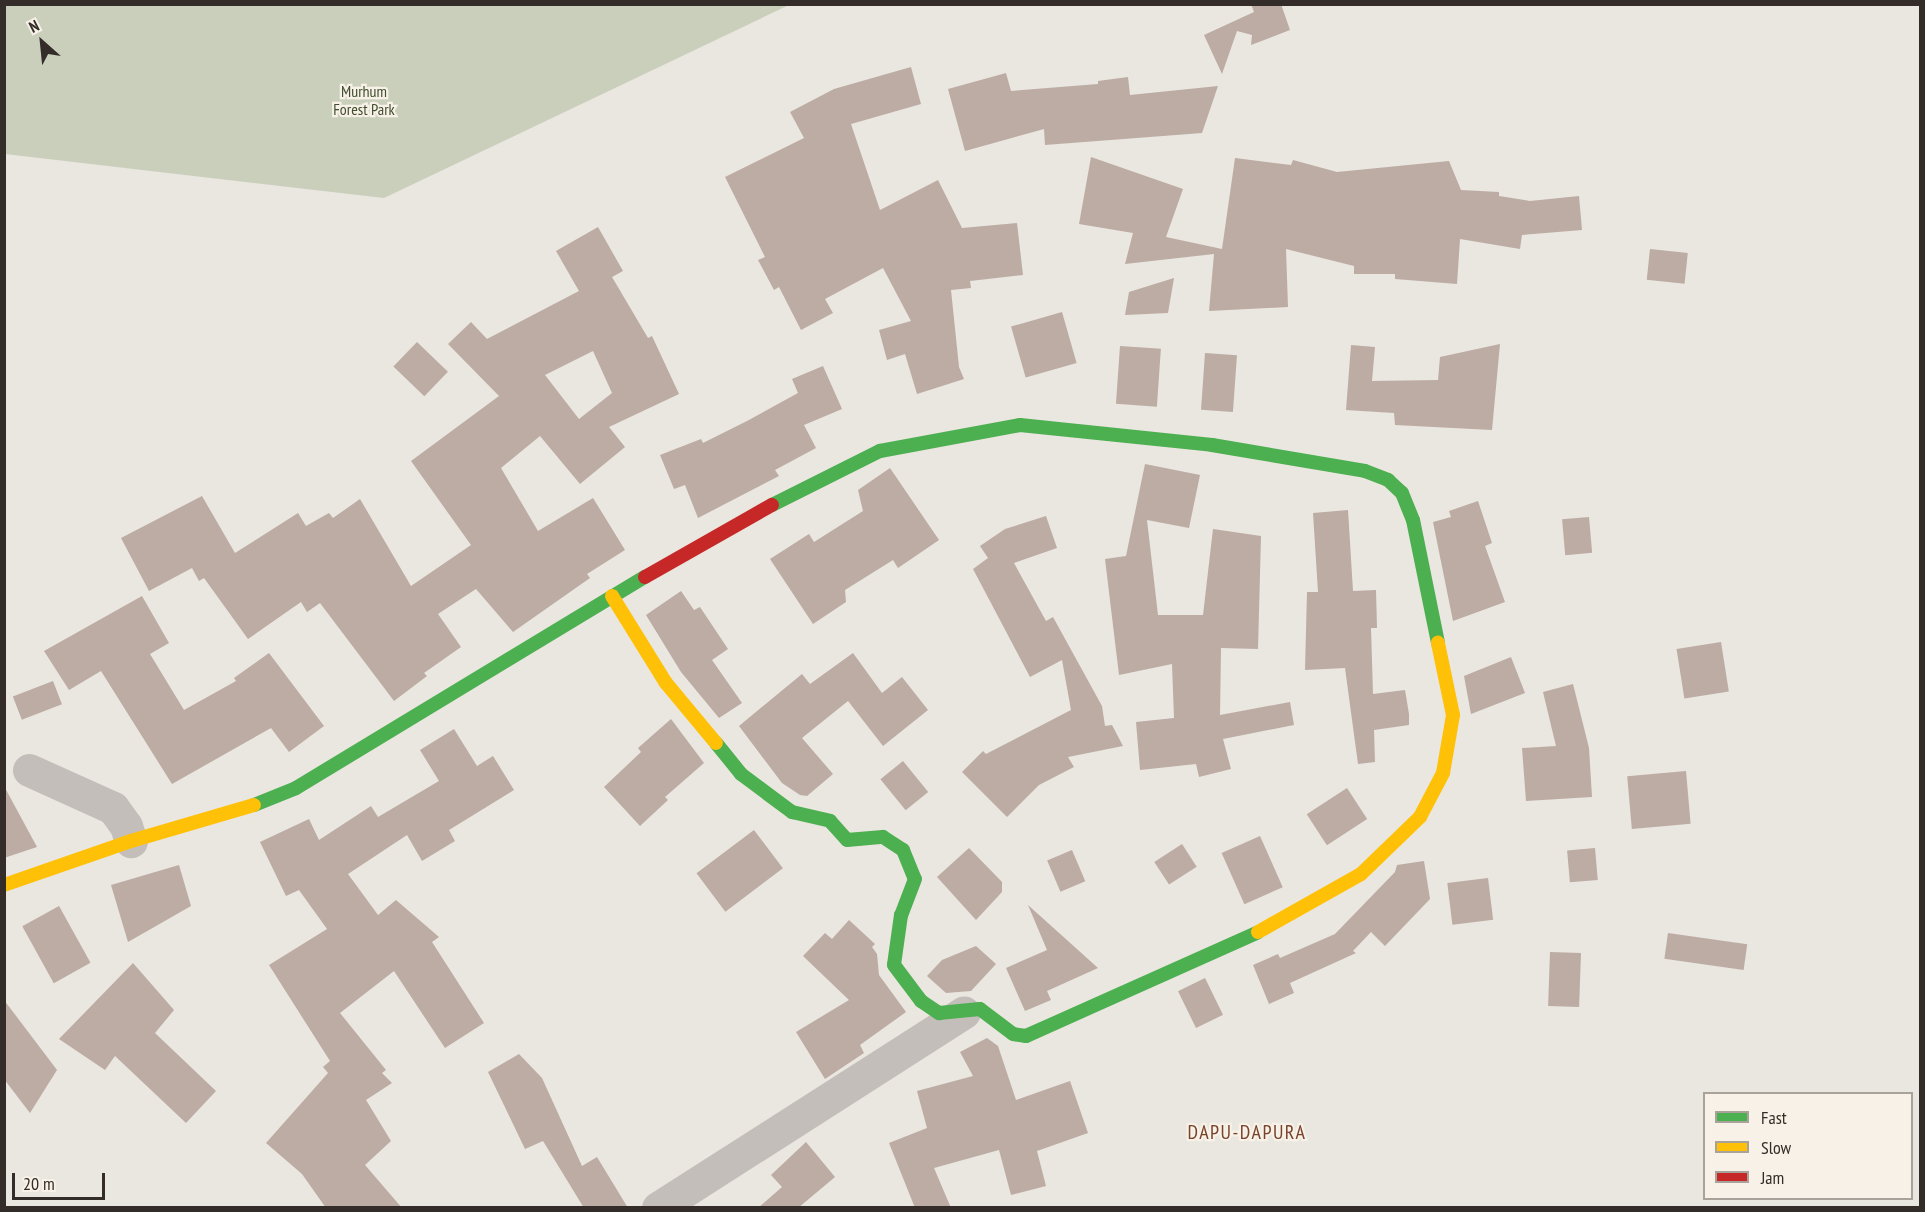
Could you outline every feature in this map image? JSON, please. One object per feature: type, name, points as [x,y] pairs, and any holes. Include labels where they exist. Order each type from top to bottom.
[{"type":"street","points":[[4,885],[131,841],[232,814],[296,788],[612,596],[803,488],[880,451],[1020,424],[1212,445],[1365,471],[1388,480],[1402,493],[1413,520],[1454,715],[1443,773],[1420,818],[1382,856],[1330,894],[1262,930],[1026,1036],[1013,1034],[980,1009],[939,1013],[930,1008],[894,965],[902,915],[915,879],[903,850],[883,837],[847,840],[830,821],[792,812],[741,774],[666,683],[612,596]]},
{"type":"street","points":[[29,770],[113,808],[126,826],[131,841]]},
{"type":"street","points":[[658,1208],[964,1012]]},
{"type":"green space","name":"Murhum Forest Park","points":[[5,4],[789,5],[384,198],[5,154]]},
{"type":"building","points":[[1251,4],[1281,4],[1290,30],[1251,45],[1252,35],[1237,31],[1222,74],[1204,35],[1254,12]]},
{"type":"building","points":[[911,67],[921,104],[851,124],[880,210],[938,180],[962,228],[1017,223],[1023,275],[970,281],[971,288],[951,290],[959,367],[964,379],[917,394],[905,354],[887,360],[879,330],[911,321],[883,268],[825,299],[833,313],[801,330],[779,287],[774,290],[758,260],[765,257],[725,177],[804,138],[790,112],[834,89]]},
{"type":"building","points":[[1006,73],[1011,91],[1098,84],[1098,81],[1128,77],[1130,95],[1218,86],[1202,133],[1045,145],[1044,129],[965,151],[948,89]]},
{"type":"building","points":[[1091,157],[1183,189],[1166,237],[1222,249],[1235,158],[1291,165],[1293,160],[1337,172],[1449,161],[1461,190],[1499,192],[1499,196],[1530,201],[1579,196],[1582,230],[1522,235],[1520,249],[1460,239],[1457,284],[1395,279],[1395,274],[1354,274],[1354,266],[1286,249],[1288,307],[1209,311],[1214,254],[1125,264],[1133,233],[1079,224]]},
{"type":"building","points":[[598,227],[623,271],[612,277],[648,338],[652,336],[679,394],[609,427],[625,447],[580,484],[540,436],[501,468],[538,531],[593,498],[625,550],[587,574],[590,578],[513,632],[476,589],[438,614],[461,647],[424,673],[427,676],[394,701],[320,603],[307,612],[301,602],[248,639],[204,578],[199,581],[192,568],[149,591],[121,538],[202,496],[235,553],[298,513],[306,526],[329,513],[333,518],[360,499],[411,586],[471,545],[411,461],[499,396],[448,344],[471,322],[487,339],[579,291],[556,251]],"holes":[[[593,351],[612,393],[579,419],[545,375]]]},
{"type":"building","points":[[1650,249],[1688,253],[1685,284],[1647,280]]},
{"type":"building","points":[[1174,278],[1168,313],[1125,315],[1129,292]]},
{"type":"building","points":[[1062,312],[1077,363],[1026,378],[1011,327]]},
{"type":"building","points":[[417,342],[448,372],[424,396],[393,366]]},
{"type":"building","points":[[1500,344],[1492,430],[1395,425],[1394,413],[1346,410],[1351,345],[1375,347],[1372,381],[1438,380],[1440,357]]},
{"type":"building","points":[[1120,346],[1161,349],[1157,407],[1116,404]]},
{"type":"building","points":[[1205,353],[1237,355],[1233,412],[1201,410]]},
{"type":"building","points":[[823,366],[842,409],[804,425],[816,448],[775,470],[779,476],[698,518],[685,485],[674,489],[660,455],[701,439],[703,443],[747,421],[798,393],[792,379]]},
{"type":"building","points":[[1145,464],[1200,475],[1189,528],[1147,520],[1158,615],[1203,615],[1213,529],[1261,536],[1258,649],[1221,648],[1220,715],[1290,702],[1294,725],[1223,739],[1231,769],[1199,777],[1196,764],[1140,770],[1136,722],[1174,718],[1172,664],[1119,675],[1105,559],[1126,556]]},
{"type":"building","points":[[890,468],[939,540],[898,568],[893,560],[845,590],[846,602],[813,624],[770,559],[809,534],[814,542],[863,511],[858,490]]},
{"type":"building","points":[[1478,501],[1492,543],[1485,546],[1505,602],[1453,621],[1433,522],[1451,517],[1449,511]]},
{"type":"building","points":[[1348,510],[1353,591],[1376,590],[1377,628],[1371,628],[1373,694],[1405,690],[1409,714],[1409,725],[1374,730],[1375,762],[1358,764],[1345,668],[1305,670],[1307,592],[1318,592],[1313,513]]},
{"type":"building","points":[[1046,516],[1057,548],[1014,563],[1046,621],[1053,617],[1102,706],[1105,726],[1112,725],[1123,746],[1068,757],[1074,767],[1039,785],[1007,817],[962,772],[983,751],[986,754],[1071,710],[1062,660],[1030,677],[973,569],[988,558],[980,546],[1005,529]]},
{"type":"building","points":[[1589,517],[1592,553],[1565,555],[1562,519]]},
{"type":"building","points":[[681,591],[694,610],[700,607],[728,649],[712,660],[742,703],[719,718],[681,672],[646,615]]},
{"type":"building","points":[[142,596],[169,643],[150,654],[184,710],[236,681],[234,678],[269,653],[324,726],[289,752],[271,728],[172,784],[101,671],[69,690],[44,651]]},
{"type":"building","points":[[1721,642],[1729,691],[1684,698],[1677,649]]},
{"type":"building","points":[[853,653],[882,693],[902,677],[928,710],[883,746],[848,701],[802,738],[833,774],[807,796],[800,795],[782,783],[739,726],[802,674],[810,684]]},
{"type":"building","points":[[1511,657],[1525,693],[1471,714],[1464,676]]},
{"type":"building","points":[[53,681],[62,704],[22,720],[13,696]]},
{"type":"building","points":[[1573,684],[1589,748],[1592,797],[1526,801],[1522,748],[1556,746],[1543,692]]},
{"type":"building","points":[[671,719],[704,763],[665,797],[668,800],[640,826],[604,787],[641,752],[638,748]]},
{"type":"building","points":[[454,729],[477,766],[493,756],[514,790],[449,830],[455,841],[422,861],[407,835],[348,874],[378,915],[396,900],[439,937],[432,942],[484,1023],[445,1048],[394,971],[340,1013],[386,1070],[382,1073],[392,1083],[366,1100],[391,1141],[365,1165],[402,1208],[326,1208],[302,1174],[266,1143],[328,1073],[323,1067],[330,1061],[269,965],[327,929],[299,890],[286,896],[260,842],[309,819],[319,840],[371,806],[378,817],[439,781],[420,750]]},
{"type":"building","points":[[903,761],[928,792],[906,810],[880,779]]},
{"type":"building","points":[[1686,771],[1691,824],[1632,829],[1627,776]]},
{"type":"building","points":[[4,786],[37,847],[4,858]]},
{"type":"building","points":[[1347,788],[1367,819],[1327,845],[1307,814]]},
{"type":"building","points":[[754,830],[783,868],[725,912],[696,873]]},
{"type":"building","points":[[1260,836],[1283,887],[1244,904],[1222,853]]},
{"type":"building","points":[[1182,844],[1197,867],[1169,885],[1154,862]]},
{"type":"building","points":[[969,848],[1002,882],[1002,892],[976,920],[937,877]]},
{"type":"building","points":[[1595,848],[1598,880],[1570,882],[1567,850]]},
{"type":"building","points":[[1072,850],[1085,881],[1060,892],[1047,861]]},
{"type":"building","points":[[1424,861],[1430,899],[1385,946],[1371,932],[1353,951],[1356,953],[1290,983],[1294,993],[1269,1004],[1253,965],[1278,954],[1280,958],[1335,934],[1395,872],[1397,865]]},
{"type":"building","points":[[179,865],[191,906],[128,942],[111,885]]},
{"type":"building","points":[[1488,878],[1493,920],[1452,925],[1447,883]]},
{"type":"building","points":[[1028,905],[1098,968],[1047,991],[1051,1000],[1025,1011],[1006,968],[1047,950]]},
{"type":"building","points":[[59,906],[91,963],[54,983],[22,926]]},
{"type":"building","points":[[849,920],[875,944],[872,947],[877,954],[879,975],[906,1012],[860,1045],[864,1053],[825,1079],[796,1032],[849,1000],[803,956],[825,933],[832,939]]},
{"type":"building","points":[[1668,933],[1747,944],[1744,970],[1664,959]]},
{"type":"building","points":[[976,946],[996,964],[971,991],[946,993],[927,976],[942,960]]},
{"type":"building","points":[[1550,952],[1581,953],[1579,1007],[1548,1006]]},
{"type":"building","points":[[133,963],[174,1010],[155,1033],[216,1091],[186,1123],[115,1056],[105,1070],[59,1039]]},
{"type":"building","points":[[1205,978],[1223,1015],[1196,1028],[1178,991]]},
{"type":"building","points":[[4,1000],[57,1070],[30,1113],[4,1079]]},
{"type":"building","points":[[987,1038],[998,1046],[1016,1100],[1070,1081],[1088,1133],[1037,1151],[1046,1186],[1011,1195],[999,1150],[934,1168],[951,1208],[915,1208],[889,1143],[927,1128],[917,1091],[973,1076],[960,1052]]},
{"type":"building","points":[[519,1054],[542,1078],[582,1166],[597,1157],[628,1208],[584,1208],[543,1141],[525,1149],[488,1072]]},
{"type":"building","points":[[806,1142],[835,1177],[798,1208],[758,1208],[782,1187],[771,1175]]},
{"type":"traffic: fast","points":[[772,505],[880,451],[1020,425],[1212,445],[1365,471],[1388,480],[1402,493],[1413,520],[1438,643]]},
{"type":"traffic: fast","points":[[254,805],[296,788],[645,577]]},
{"type":"traffic: fast","points":[[716,743],[741,774],[792,812],[830,821],[847,840],[883,837],[903,850],[915,879],[901,915],[894,965],[921,1001],[939,1013],[980,1009],[1013,1034],[1026,1036],[1258,932]]},
{"type":"traffic: slow","points":[[612,596],[666,683],[716,743]]},
{"type":"traffic: slow","points":[[1258,932],[1361,874],[1420,817],[1443,773],[1453,715],[1438,643]]},
{"type":"traffic: slow","points":[[4,885],[131,841],[254,805]]},
{"type":"traffic: jam","points":[[645,577],[772,505]]},
{"type":"district","name":"DAPU-DAPURA","points":[[1247,1132]]}]
